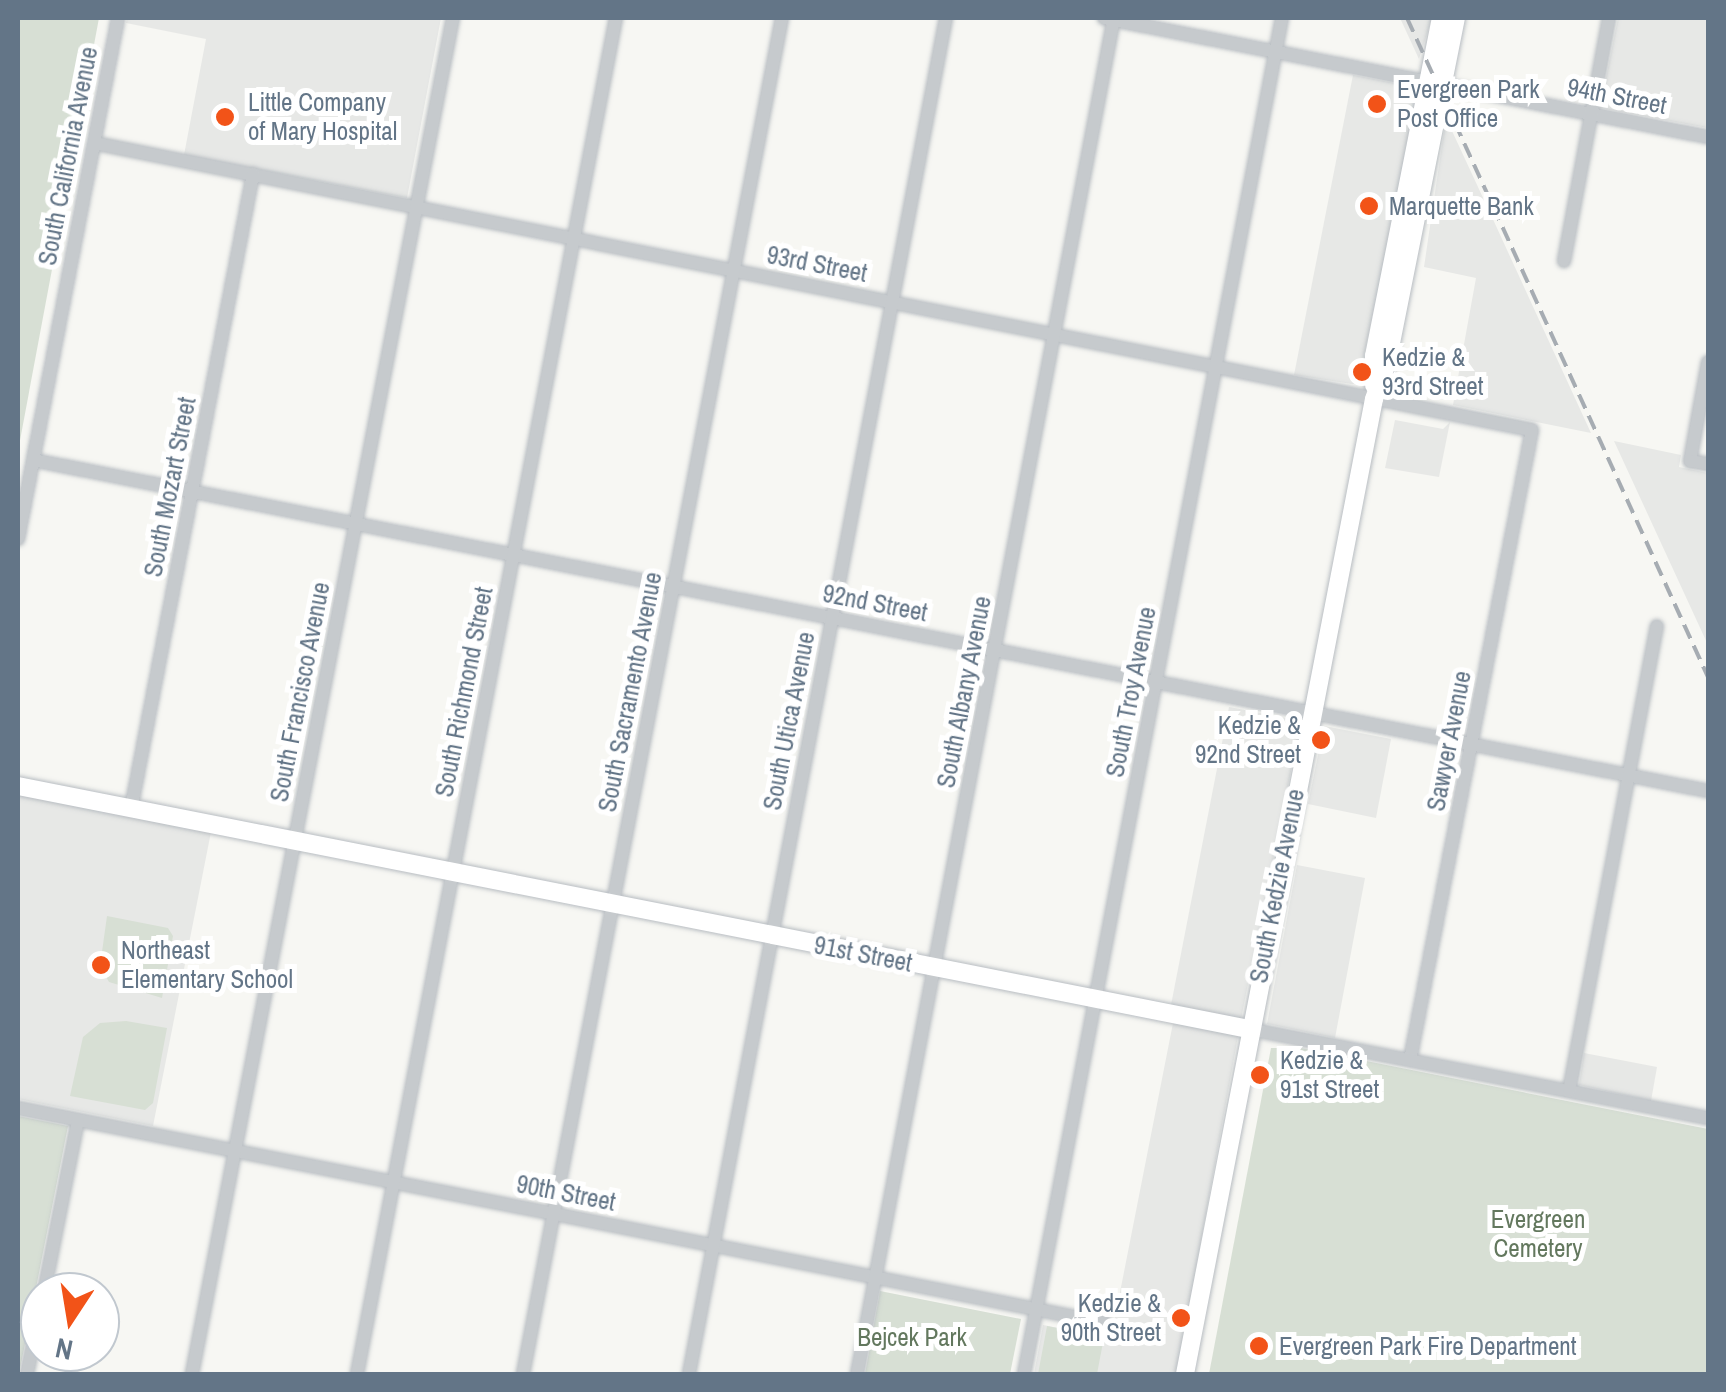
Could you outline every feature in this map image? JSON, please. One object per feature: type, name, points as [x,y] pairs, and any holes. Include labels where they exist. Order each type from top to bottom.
[{"type":"main road","name":"South Kedzie Avenue","points":[[1436,83],[1441,18]]},
{"type":"main road","name":"South Kedzie Avenue","points":[[1185,1374],[1374,398],[1374,356],[1436,83],[1456,18]]},
{"type":"main road","name":"91st Street","points":[[18,786],[1249,1029]]},
{"type":"street","name":"South California Avenue","points":[[18,539],[118,18]]},
{"type":"street","name":"South Francisco Avenue","points":[[192,1374],[452,18]]},
{"type":"street","name":"South Richmond Street","points":[[357,1374],[616,18]]},
{"type":"street","name":"South Sacramento Avenue","points":[[523,1374],[782,18]]},
{"type":"street","name":"South Utica Avenue","points":[[688,1374],[946,18]]},
{"type":"street","name":"94th Street","points":[[1110,18],[1708,137]]},
{"type":"street","name":"South Albany Avenue","points":[[857,1374],[1054,335],[1110,18]]},
{"type":"street","name":"South Troy Avenue","points":[[1024,1374],[1282,18]]},
{"type":"street","points":[[1564,261],[1609,18]]},
{"type":"street","name":"93rd Street","points":[[94,143],[1532,430]]},
{"type":"street","name":"South Mozart Street","points":[[131,809],[253,174]]},
{"type":"street","points":[[1708,362],[1690,460],[1708,464]]},
{"type":"street","name":"Sawyer Avenue","points":[[1410,1060],[1532,430]]},
{"type":"street","name":"92nd Street","points":[[33,460],[1708,791]]},
{"type":"street","points":[[1569,1091],[1657,626]]},
{"type":"street","name":"91st Street","points":[[1249,1029],[1708,1118]]},
{"type":"street","name":"90th Street","points":[[18,1108],[1106,1322]]},
{"type":"street","points":[[48,1272],[78,1120]]},
{"type":"shaded area","points":[[127,18],[441,18],[407,198],[184,155],[206,39],[126,23]]},
{"type":"shaded area","points":[[1400,18],[1432,18],[1419,59],[1418,57]]},
{"type":"shaded area","points":[[1618,18],[1708,18],[1708,128],[1600,108]]},
{"type":"shaded area","points":[[1353,75],[1409,86],[1418,101],[1358,384],[1294,375]]},
{"type":"shaded area","points":[[1446,118],[1591,433],[1453,405],[1476,278],[1424,267]]},
{"type":"shaded area","points":[[1395,420],[1443,429],[1450,422],[1439,477],[1385,468]]},
{"type":"shaded area","points":[[1614,441],[1681,455],[1679,467],[1708,473],[1708,645]]},
{"type":"shaded area","points":[[1229,707],[1301,721],[1241,1019],[1171,1005]]},
{"type":"shaded area","points":[[1324,726],[1391,739],[1376,818],[1308,804]]},
{"type":"shaded area","name":"Northeast Elementary School","points":[[18,793],[211,832],[153,1126],[18,1099]]},
{"type":"shaded area","points":[[1297,865],[1365,878],[1335,1038],[1267,1024]]},
{"type":"shaded area","points":[[1173,1023],[1238,1036],[1177,1374],[1034,1374],[1043,1325],[1111,1338]]},
{"type":"shaded area","points":[[1584,1053],[1657,1067],[1651,1101],[1579,1085]]},
{"type":"green space","points":[[18,18],[99,18],[18,451]]},
{"type":"green space","points":[[107,916],[168,928],[173,936],[162,998],[109,982],[100,966]]},
{"type":"green space","points":[[126,1021],[167,1028],[153,1103],[145,1110],[70,1096],[83,1037],[100,1023]]},
{"type":"green space","name":"Evergreen Cemetery","points":[[1271,1048],[1301,1048],[1708,1129],[1708,1374],[1209,1374]]},
{"type":"green space","points":[[18,1116],[68,1126],[39,1272],[20,1272],[18,1374]]},
{"type":"green space","name":"Bejcek Park","points":[[880,1291],[1021,1319],[1010,1374],[865,1374]]},
{"type":"green space","points":[[1047,1326],[1104,1337],[1097,1374],[1038,1374]]},
{"type":"railway","points":[[1407,18],[1708,677]]},
{"type":"place","name":"Evergreen Park Post Office","points":[[1377,104]]},
{"type":"place","name":"Little Company of Mary Hospital","points":[[225,117]]},
{"type":"place","name":"Marquette Bank","points":[[1369,206]]},
{"type":"place","name":"Kedzie & 93rd Street","points":[[1362,372]]},
{"type":"place","name":"Kedzie & 92nd Street","points":[[1321,740]]},
{"type":"place","name":"Northeast Elementary School","points":[[101,965]]},
{"type":"place","name":"Kedzie & 91st Street","points":[[1260,1075]]},
{"type":"place","name":"Kedzie & 90th Street","points":[[1181,1318]]},
{"type":"place","name":"Evergreen Park Fire Department","points":[[1259,1346]]}]
